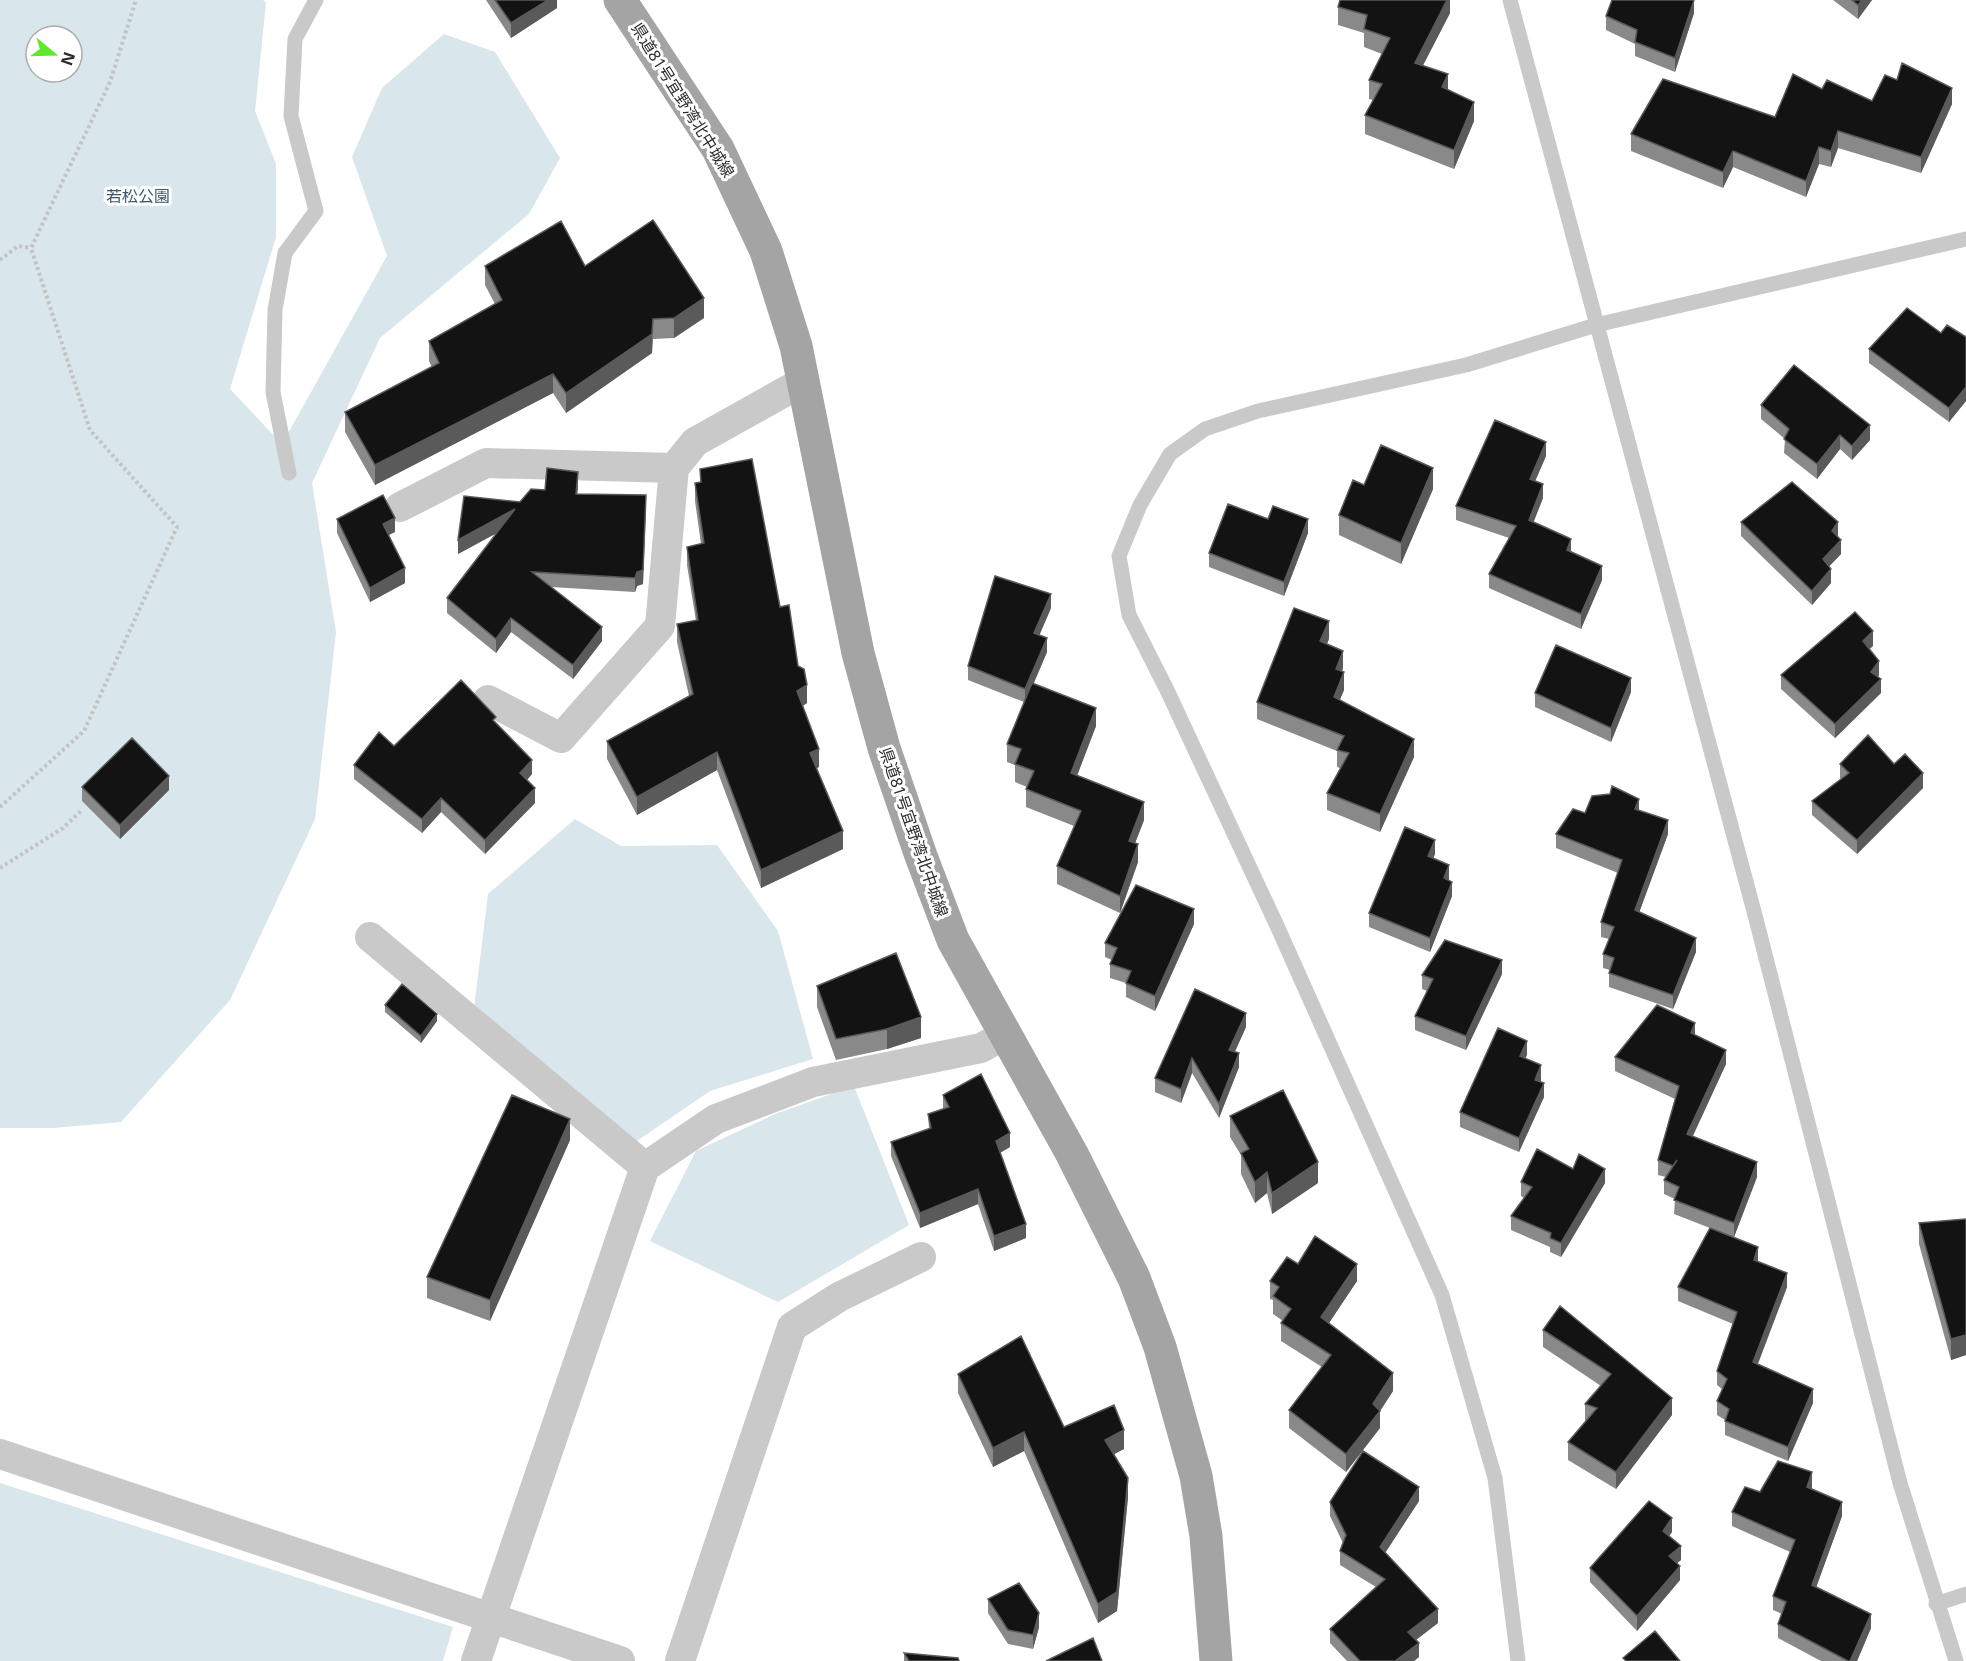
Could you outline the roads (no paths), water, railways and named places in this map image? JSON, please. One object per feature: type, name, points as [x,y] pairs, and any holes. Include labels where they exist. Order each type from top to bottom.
[{"type":"main road","name":"県道81号宜野湾北中城線","points":[[620,0],[718,149],[744,199],[783,298],[804,381],[858,653],[884,748],[953,940],[1072,1154],[1134,1278],[1160,1347],[1196,1476],[1207,1547],[1216,1661]]},
{"type":"street","points":[[488,700],[561,738],[660,626],[674,468],[695,442],[804,381]]},
{"type":"street","points":[[400,507],[486,463],[674,468]]},
{"type":"street","points":[[370,937],[645,1167]]},
{"type":"street","points":[[476,1661],[645,1167],[716,1119],[813,1082],[981,1048],[1006,1034]]},
{"type":"street","points":[[680,1661],[792,1326],[839,1297],[921,1257]]},
{"type":"street","points":[[0,1454],[620,1661]]},
{"type":"lane","points":[[288,473],[273,392],[275,310],[285,253],[315,211],[291,116],[295,39],[316,0]]},
{"type":"lane","points":[[1510,0],[1756,918],[1900,1483],[1936,1604],[1956,1661]]},
{"type":"lane","points":[[1518,1661],[1495,1478],[1442,1295],[1278,928],[1167,690],[1129,615],[1119,556],[1140,505],[1170,454],[1205,429],[1258,411],[1466,365],[1596,324],[1966,239]]},
{"type":"lane","points":[[1936,1604],[1966,1594]]},
{"type":"park label","name":"若松公園","points":[[138,196]]}]
